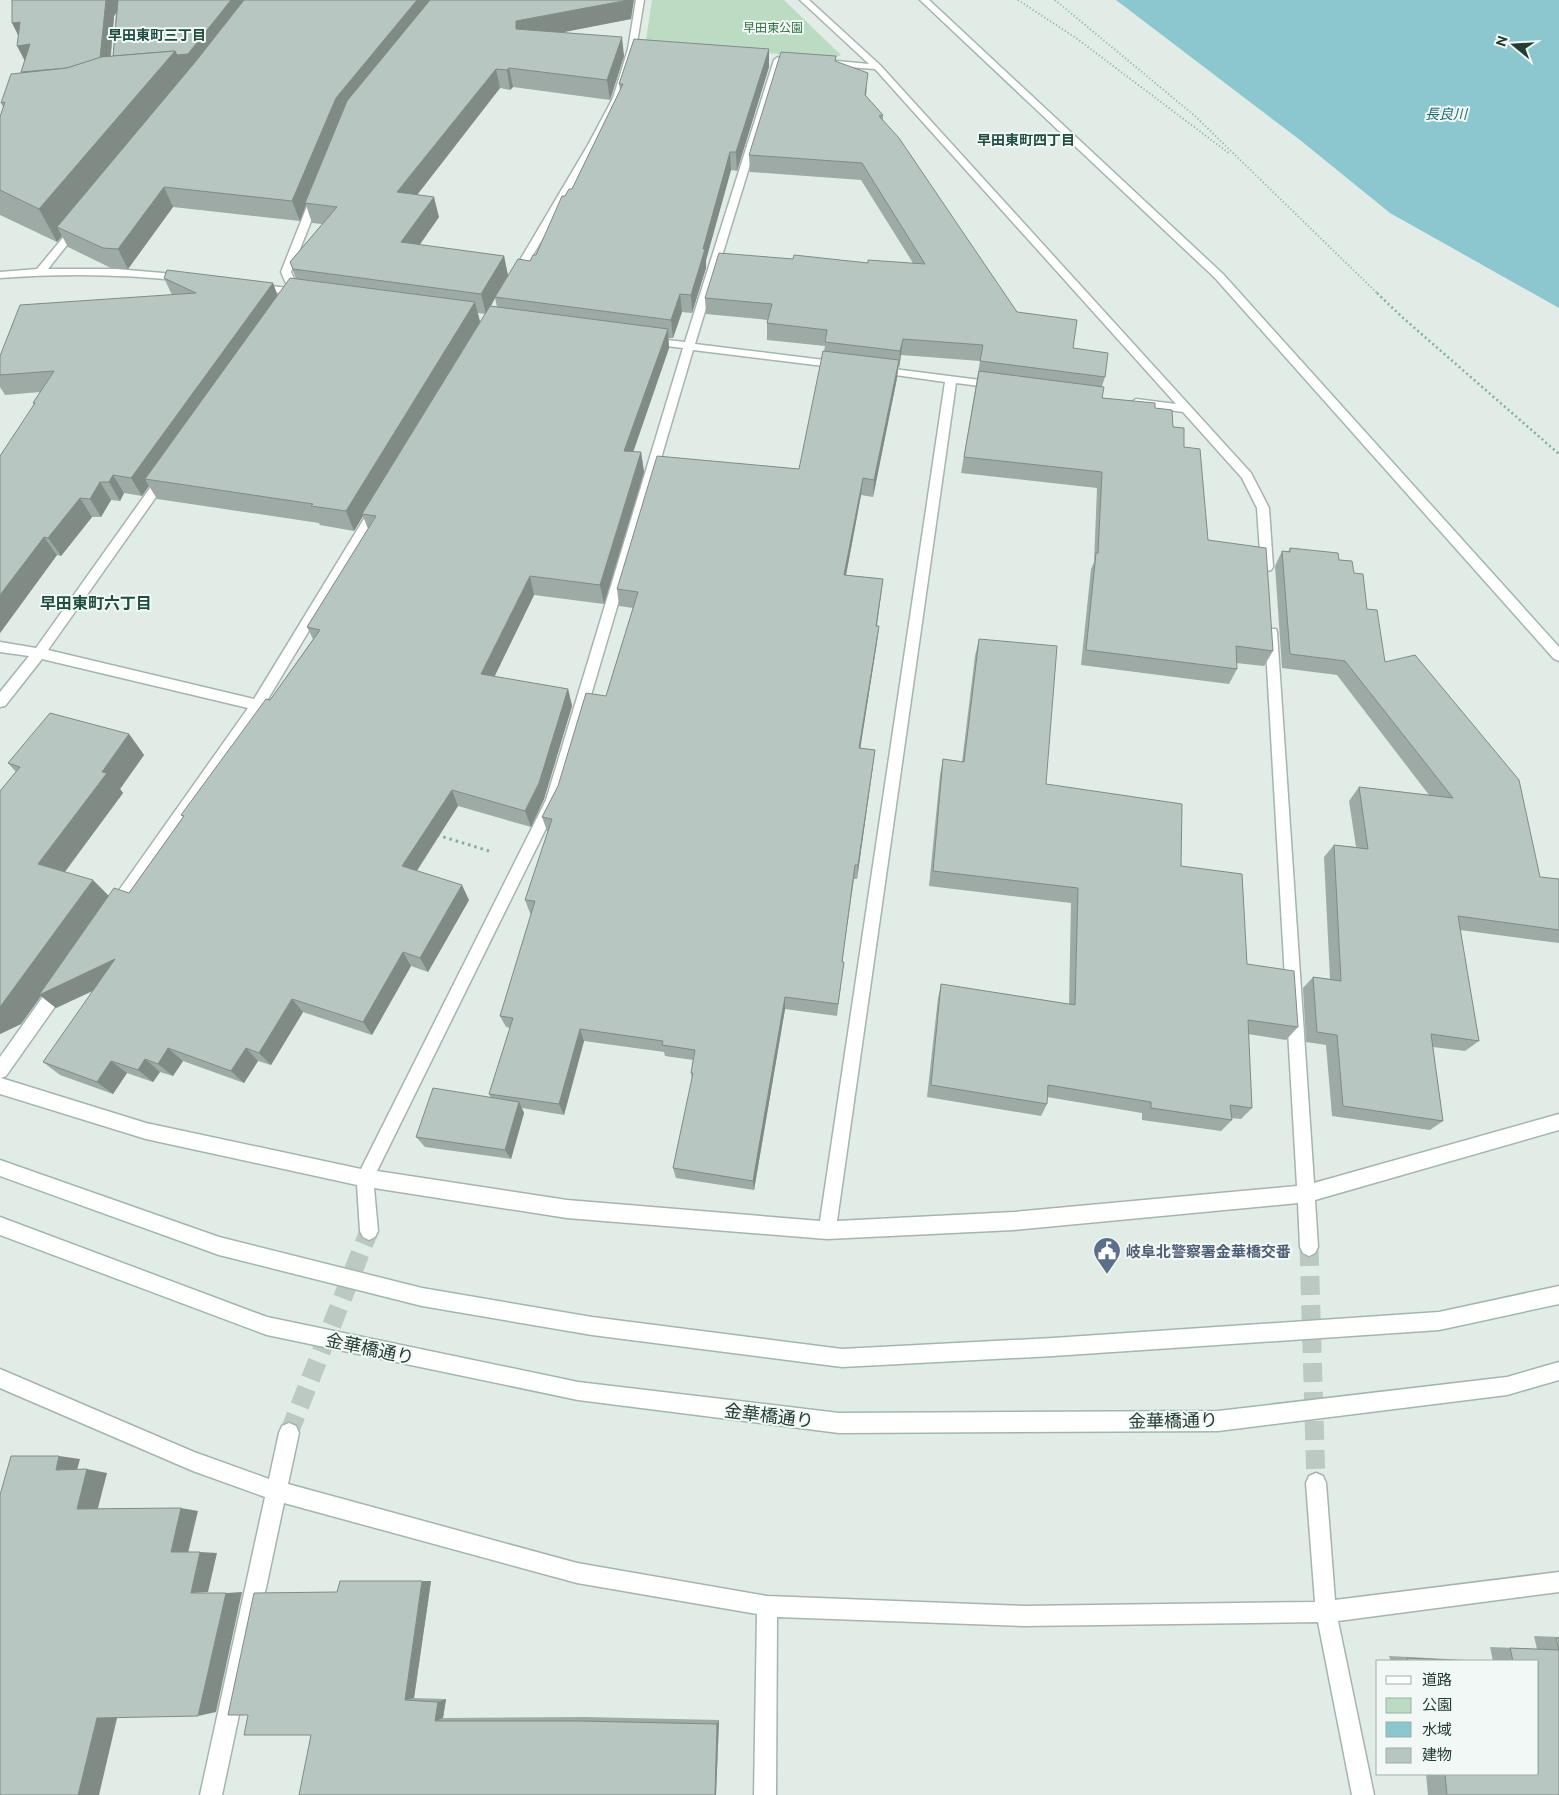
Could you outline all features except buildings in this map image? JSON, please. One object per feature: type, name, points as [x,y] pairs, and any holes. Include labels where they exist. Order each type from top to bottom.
[{"type":"street","points":[[509,286],[593,145],[617,98],[637,49],[640,0]]},
{"type":"street","points":[[804,0],[877,67],[1184,409],[1247,476],[1263,508],[1267,578]]},
{"type":"street","points":[[924,0],[1219,276],[1559,656]]},
{"type":"street","points":[[369,1231],[365,1178],[553,800],[689,346],[778,60]]},
{"type":"street","points":[[817,63],[877,67]]},
{"type":"street","points":[[295,292],[286,272],[318,191]]},
{"type":"street","points":[[41,271],[85,217]]},
{"type":"street","points":[[0,275],[41,271],[101,271],[196,279]]},
{"type":"street","points":[[246,286],[314,295]]},
{"type":"street","points":[[284,308],[295,292]]},
{"type":"street","points":[[632,338],[1009,387]]},
{"type":"street","points":[[827,1230],[951,380]]},
{"type":"street","points":[[1126,401],[1184,409]]},
{"type":"street","points":[[0,702],[39,653],[170,469]]},
{"type":"street","points":[[107,918],[257,705],[383,496]]},
{"type":"street","points":[[1270,617],[1309,1247]]},
{"type":"street","points":[[0,647],[39,653],[257,705]]},
{"type":"street","points":[[0,1071],[68,974]]},
{"type":"street","points":[[0,1086],[146,1131],[365,1178],[567,1209],[827,1230],[1014,1221],[1305,1194],[1559,1122]]},
{"type":"street","points":[[0,1168],[219,1246],[422,1297],[592,1326],[842,1358],[1053,1347],[1439,1321],[1559,1295]]},
{"type":"street","name":"金華橋通り","points":[[0,1226],[268,1326],[578,1392],[839,1423],[1218,1421],[1507,1386],[1559,1372]]},
{"type":"street","points":[[0,1378],[192,1461],[276,1491],[577,1572],[767,1606],[1024,1616],[1326,1612],[1559,1582]]},
{"type":"street","points":[[211,1795],[289,1433]]},
{"type":"street","points":[[1316,1483],[1326,1612],[1363,1795]]},
{"type":"street","points":[[765,1795],[767,1606]]},
{"type":"path","points":[[1018,0],[1076,38],[1240,161]]},
{"type":"path","points":[[1055,0],[1195,116],[1402,317],[1559,454]]},
{"type":"path","points":[[429,832],[523,861]]},
{"type":"green space","name":"早田東公園","points":[[652,0],[784,0],[841,55],[834,58],[656,45],[646,40]]},
{"type":"water","name":"長良川","points":[[1116,0],[1559,0],[1559,308],[1390,213],[1300,140]]},
{"type":"tunnel","points":[[289,1433],[369,1231]]},
{"type":"tunnel","points":[[1309,1247],[1316,1483]]},
{"type":"place","name":"岐阜北警察署金華橋交番","points":[[1107,1275]]},
{"type":"district","name":"早田東町三丁目","points":[[157,35]]},
{"type":"district","name":"早田東町四丁目","points":[[1026,140]]},
{"type":"district","name":"早田東町六丁目","points":[[96,603]]}]
